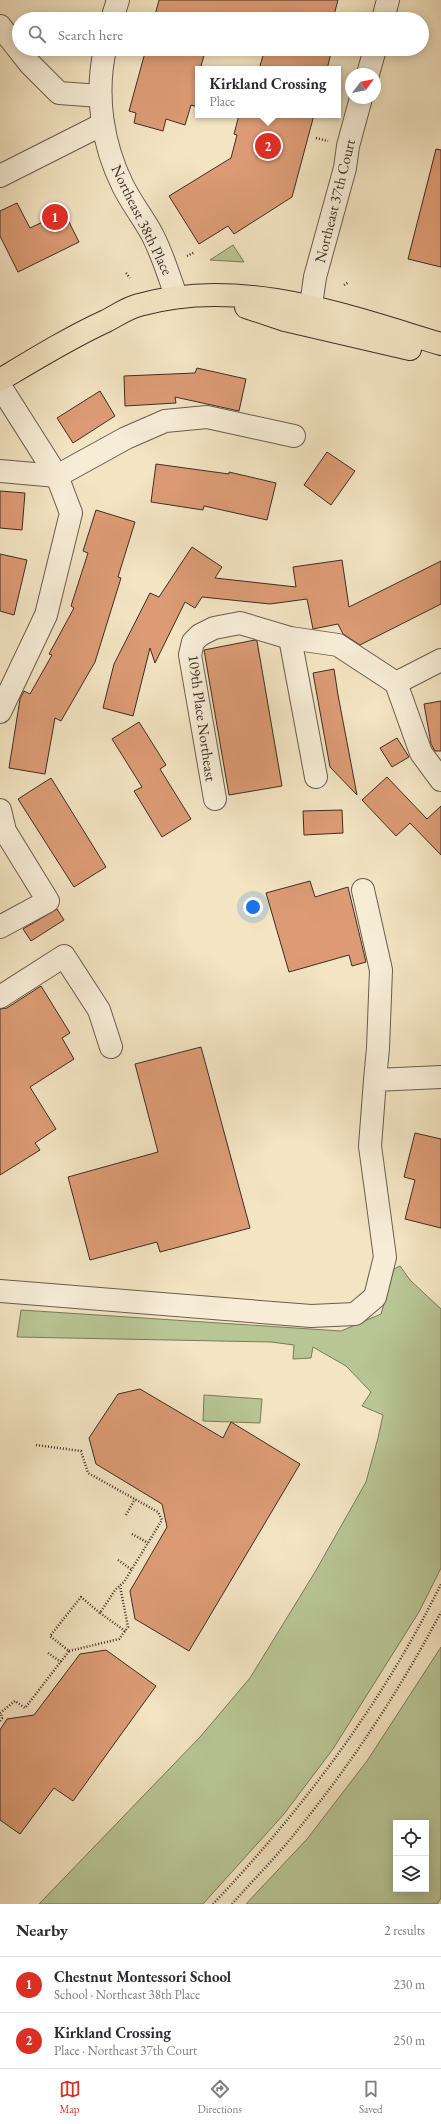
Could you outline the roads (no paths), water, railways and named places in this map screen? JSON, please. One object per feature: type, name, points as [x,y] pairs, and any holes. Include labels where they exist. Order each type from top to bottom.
[{"type":"main road","points":[[213,294],[234,303],[286,320],[441,355]]},
{"type":"main road","points":[[0,380],[67,339],[137,306],[176,296],[213,294],[310,306],[441,344]]},
{"type":"street","points":[[114,12],[118,0]]},
{"type":"street","points":[[385,12],[388,0]]},
{"type":"street","points":[[0,26],[12,41]]},
{"type":"street","points":[[24,56],[59,93],[100,96]]},
{"type":"street","name":"Northeast 38th Place","points":[[103,56],[100,96],[103,124],[114,166],[123,187],[160,252],[176,296]]},
{"type":"street","points":[[370,68],[373,56]]},
{"type":"street","name":"Northeast 37th Court","points":[[310,306],[315,277],[345,168],[348,146],[359,104]]},
{"type":"street","points":[[0,176],[103,124]]},
{"type":"street","points":[[0,386],[57,476],[71,513],[46,615],[0,712]]},
{"type":"street","points":[[0,471],[57,476],[126,438],[165,421],[206,417],[294,436]]},
{"type":"street","name":"109th Place Northeast","points":[[215,799],[190,655],[193,642],[200,635],[214,628],[240,623],[290,638],[338,645],[396,683]]},
{"type":"street","points":[[290,638],[316,778]]},
{"type":"street","points":[[441,660],[396,683],[421,753],[441,780]]},
{"type":"street","points":[[0,810],[5,831],[48,901],[0,927]]},
{"type":"street","points":[[0,1291],[311,1316],[355,1314],[375,1297],[385,1257],[370,1146],[378,1048],[381,970],[363,890]]},
{"type":"street","points":[[0,997],[64,956],[99,1010],[111,1047]]},
{"type":"street","points":[[375,1080],[441,1077]]},
{"type":"place","name":"Kirkland Crossing","points":[[268,146]]},
{"type":"place","name":"Chestnut Montessori School","points":[[55,217]]}]
